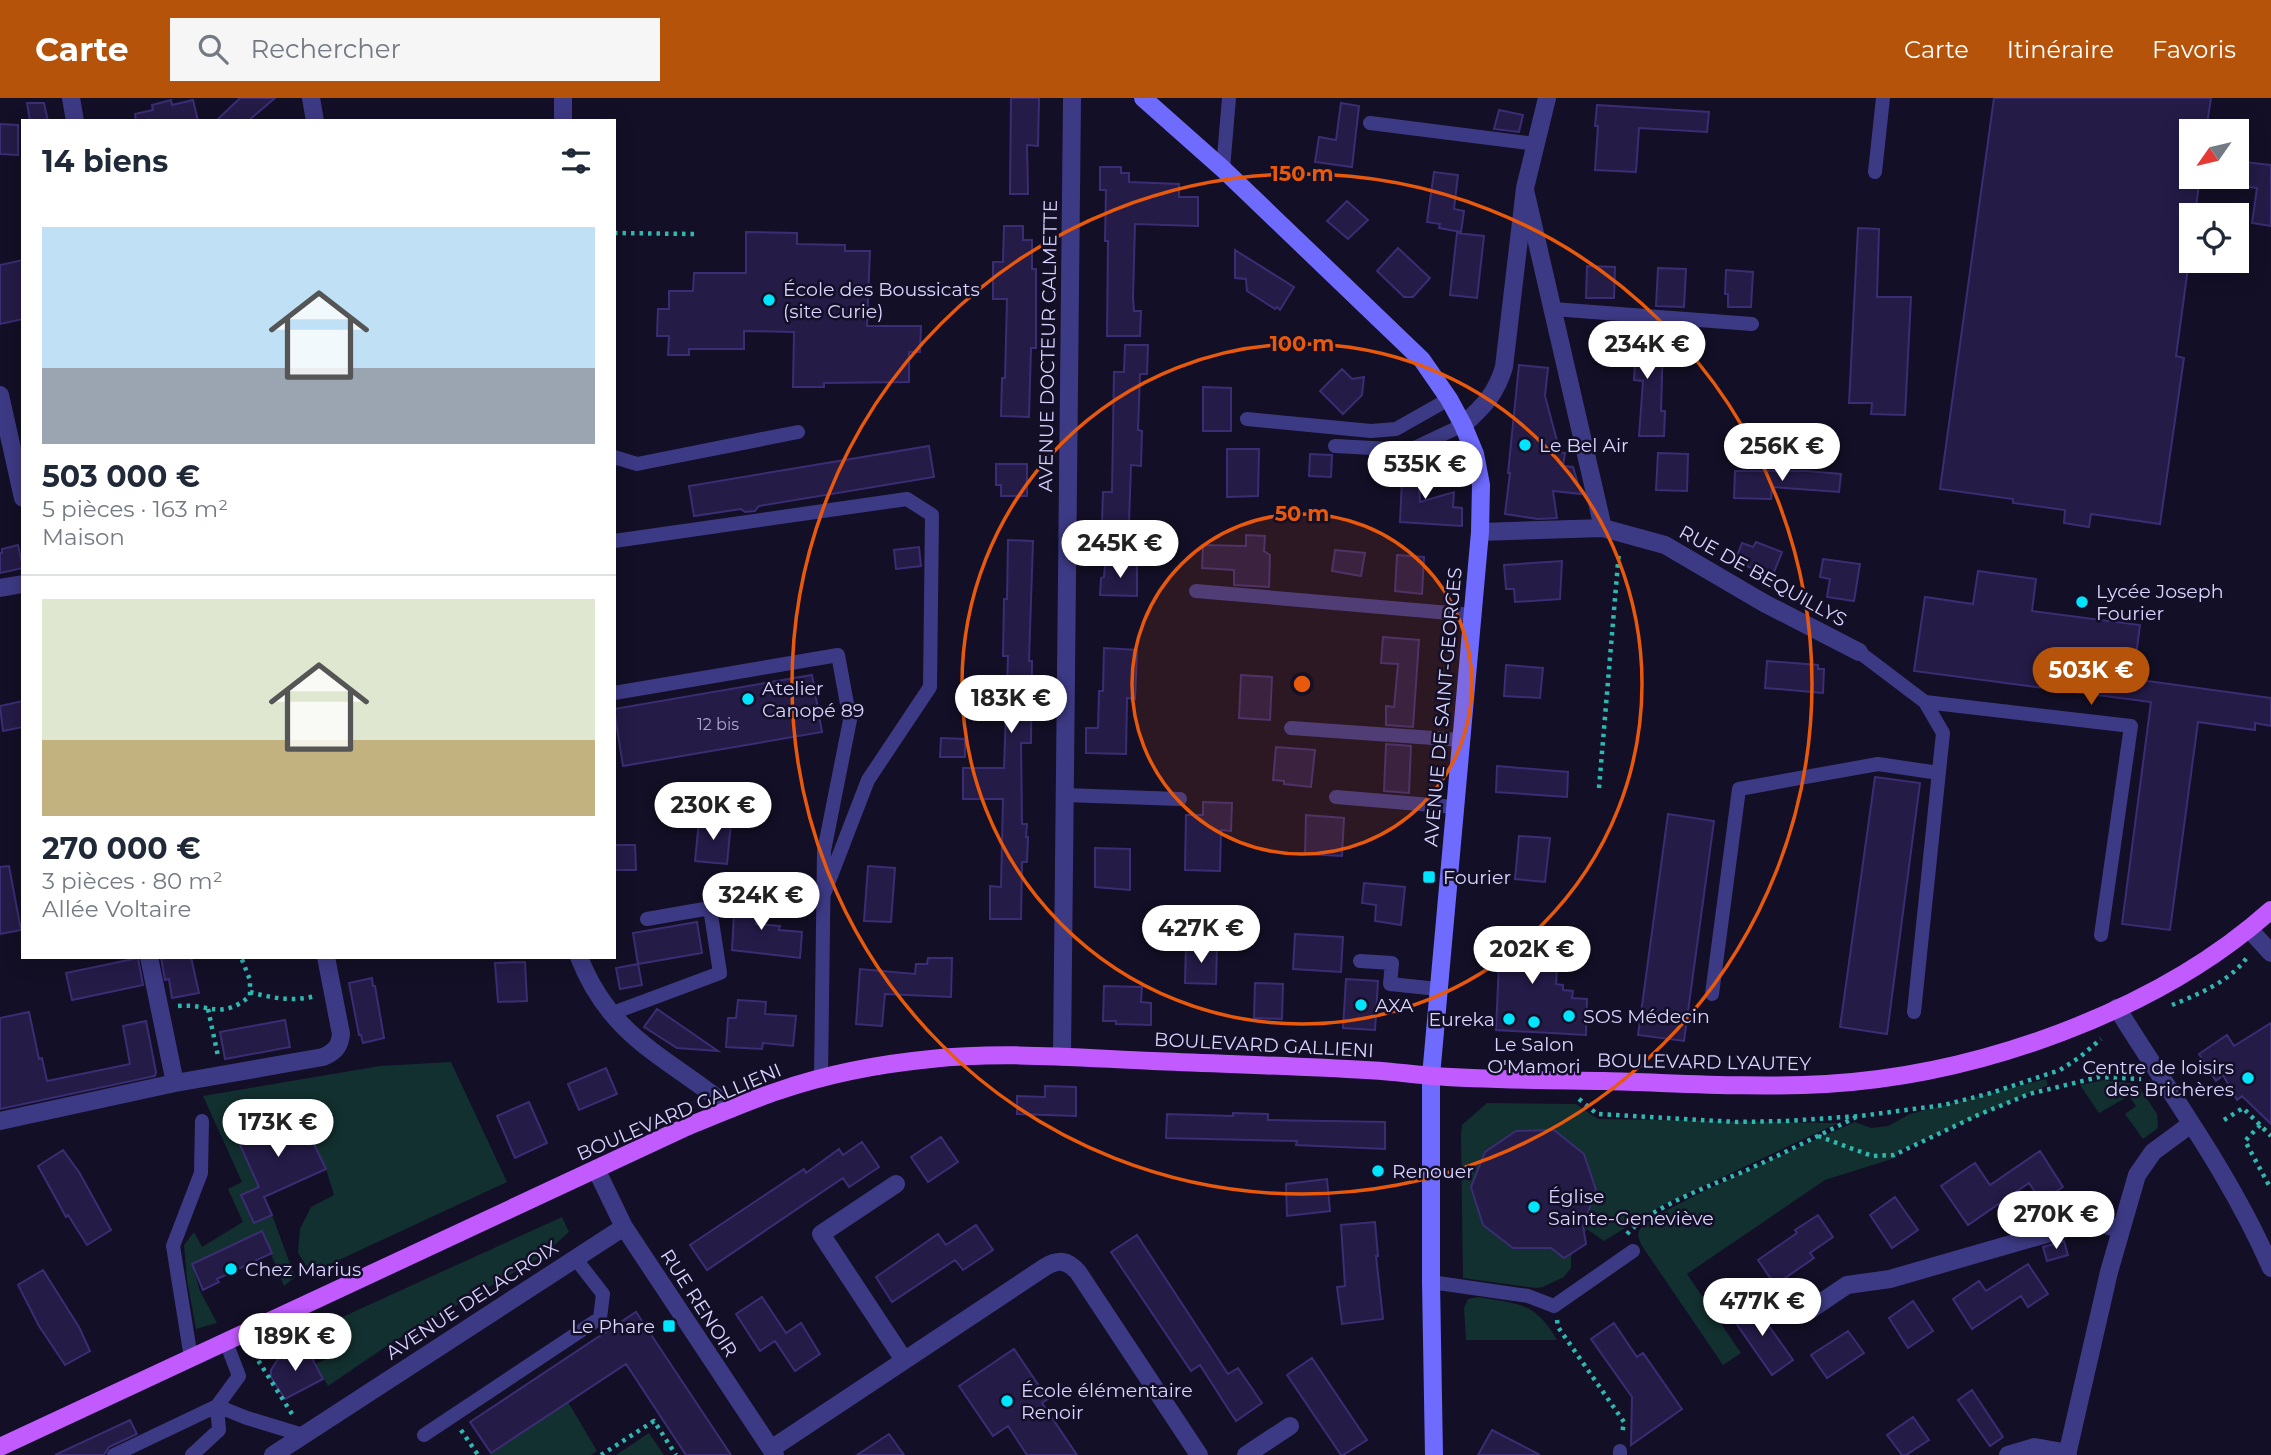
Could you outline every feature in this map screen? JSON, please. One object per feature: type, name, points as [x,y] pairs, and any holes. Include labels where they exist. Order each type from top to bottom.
[{"type":"main road","name":"AVENUE DE SAINT-GEORGES","points":[[1143,98],[1223,169],[1422,360],[1449,399],[1475,453],[1481,485],[1480,532],[1431,1076],[1434,1455]]},
{"type":"main road","name":"BOULEVARD LYAUTEY","points":[[1431,1076],[1764,1087],[1843,1083],[1933,1070],[2041,1039],[2117,1008],[2197,966],[2271,910]]},
{"type":"main road","name":"BOULEVARD GALLIENI","points":[[0,1447],[596,1169],[731,1109],[821,1078],[934,1058],[1062,1057],[1372,1070],[1431,1076]]},
{"type":"street","points":[[71,98],[75,119]]},
{"type":"street","points":[[311,98],[315,119]]},
{"type":"street","points":[[563,98],[563,119]]},
{"type":"street","name":"AVENUE DOCTEUR CALMETTE","points":[[1062,1057],[1072,98]]},
{"type":"street","points":[[1463,425],[1481,409],[1498,387],[1504,367],[1525,188],[1547,98]]},
{"type":"street","points":[[1525,188],[1553,309],[1612,530]]},
{"type":"street","points":[[0,395],[21,489]]},
{"type":"street","name":"RUE DE BEQUILLYS","points":[[1480,532],[1612,530],[1665,545],[1764,603],[1858,652]]},
{"type":"street","points":[[0,588],[21,584]]},
{"type":"street","points":[[2249,929],[2271,953]]},
{"type":"street","points":[[149,959],[175,1083]]},
{"type":"street","points":[[0,1121],[175,1083],[323,1057],[337,1049],[341,1034],[326,959]]},
{"type":"street","points":[[580,959],[596,994],[610,1014],[640,1043],[704,1086],[731,1109]]},
{"type":"street","points":[[2117,1008],[2237,1197],[2271,1268]]},
{"type":"street","points":[[2008,1455],[2035,1447],[2067,1454],[2109,1272],[2137,1175],[2153,1152],[2191,1124]]},
{"type":"street","name":"RUE RENOIR","points":[[596,1169],[624,1227],[773,1452]]},
{"type":"street","points":[[896,1184],[821,1234],[904,1360]]},
{"type":"street","points":[[1807,1312],[1847,1285],[1889,1279],[2091,1221],[2120,1229]]},
{"type":"street","name":"AVENUE DELACROIX","points":[[273,1455],[624,1227]]},
{"type":"street","points":[[773,1452],[904,1360],[1045,1267],[1063,1261],[1078,1272],[1199,1455]]},
{"type":"street","points":[[1246,1455],[1290,1426]]},
{"type":"lane","points":[[1223,169],[1229,98]]},
{"type":"lane","points":[[1875,173],[1883,98]]},
{"type":"lane","points":[[1370,123],[1536,144]]},
{"type":"lane","points":[[1553,309],[1752,324]]},
{"type":"lane","points":[[1247,419],[1371,431],[1396,429],[1449,399]]},
{"type":"lane","points":[[1335,446],[1410,450],[1463,425]]},
{"type":"lane","points":[[616,458],[637,464],[798,432]]},
{"type":"lane","points":[[616,541],[907,499],[932,515],[930,687],[868,780],[824,894]]},
{"type":"lane","points":[[1196,591],[1473,615]]},
{"type":"lane","points":[[1858,652],[1925,702],[1943,733],[1914,1012]]},
{"type":"lane","points":[[616,692],[838,655],[850,720],[824,851],[821,1078]]},
{"type":"lane","points":[[1925,702],[2131,726],[2101,935]]},
{"type":"lane","points":[[1291,729],[1461,740]]},
{"type":"lane","points":[[1712,994],[1739,789],[1878,764],[1939,773]]},
{"type":"lane","points":[[1064,795],[1180,799]]},
{"type":"lane","points":[[1336,797],[1455,807]]},
{"type":"lane","points":[[610,1014],[720,974],[710,908],[647,919]]},
{"type":"lane","points":[[1360,961],[1392,962],[1390,984],[1438,989]]},
{"type":"lane","points":[[191,1359],[173,1246],[201,1173],[202,1121]]},
{"type":"lane","points":[[1431,1282],[1528,1296],[1554,1306],[1628,1255]]},
{"type":"lane","points":[[424,1435],[600,1318],[603,1294],[575,1258]]},
{"type":"lane","points":[[114,1455],[217,1406],[239,1376],[226,1342]]},
{"type":"lane","points":[[217,1406],[303,1435]]},
{"type":"lane","points":[[192,1455],[219,1430],[217,1406]]},
{"type":"path","points":[[616,233],[694,234]]},
{"type":"path","points":[[1599,788],[1612,530]]},
{"type":"path","points":[[160,1009],[188,1005],[217,1011],[237,1006],[250,996],[250,980],[242,959]]},
{"type":"path","points":[[250,992],[267,997],[302,999],[332,990]]},
{"type":"path","points":[[208,1009],[221,1076]]},
{"type":"path","points":[[1818,1136],[1872,1156],[1894,1155],[2029,1094],[2099,1077],[2163,1079]]},
{"type":"path","points":[[2224,1120],[2243,1108],[2271,1136]]},
{"type":"path","points":[[1628,1255],[1622,1240],[1635,1225],[1668,1205],[1860,1115]]},
{"type":"path","points":[[2260,1125],[2245,1141],[2271,1189]]},
{"type":"path","points":[[1554,1306],[1558,1327],[1624,1422],[1620,1453]]},
{"type":"path","points":[[285,1403],[256,1357],[311,1335],[300,1307]]},
{"type":"path","points":[[452,1417],[478,1455]]},
{"type":"path","points":[[601,1455],[654,1421],[676,1455]]},
{"type":"green space","points":[[451,1062],[507,1182],[311,1273],[298,1253],[300,1229],[311,1207],[334,1195],[326,1169],[297,1109],[236,1137],[259,1187],[241,1195],[254,1223],[272,1215],[295,1277],[284,1286],[262,1232],[192,1264],[200,1291],[217,1323],[196,1329],[184,1245],[194,1232],[202,1247],[243,1222],[228,1189],[242,1182],[203,1096],[380,1066]]},
{"type":"green space","points":[[2046,1079],[2048,1085],[1899,1151],[1895,1158],[1825,1180],[1687,1274],[1741,1353],[1723,1365],[1642,1246],[1639,1231],[1671,1208],[1855,1122],[1871,1128],[1888,1126],[1910,1114]]},
{"type":"green space","points":[[2104,1080],[2137,1084],[2157,1114],[2158,1128],[2143,1139],[2125,1114],[2136,1106],[2129,1096],[2099,1113],[2080,1085]]},
{"type":"green space","points":[[1487,1103],[1576,1104],[1598,1119],[1838,1123],[1663,1205],[1604,1241],[1587,1229],[1571,1256],[1571,1268],[1564,1277],[1536,1288],[1463,1278],[1462,1125]]},
{"type":"green space","points":[[562,1217],[569,1232],[541,1257],[391,1343],[328,1386],[315,1364],[327,1359],[316,1329]]},
{"type":"green space","points":[[1478,1297],[1525,1307],[1541,1318],[1557,1340],[1466,1340],[1464,1308],[1468,1299]]},
{"type":"green space","points":[[568,1402],[597,1451],[591,1455],[490,1455]]},
{"type":"green space","points":[[649,1433],[664,1455],[616,1455]]},
{"type":"building","points":[[240,98],[275,98],[250,119],[218,119]]},
{"type":"building","points":[[1011,98],[1039,98],[1038,146],[1027,145],[1028,194],[1010,194]]},
{"type":"building","points":[[1994,98],[2211,98],[2208,119],[2179,119],[2179,189],[2198,189],[2197,203],[2179,203],[2179,273],[2187,273],[2176,356],[2184,358],[2160,524],[2091,514],[2089,527],[2064,523],[2065,510],[2013,503],[2013,499],[1940,489]]},
{"type":"building","points":[[171,100],[172,105],[193,100],[198,119],[136,119],[135,114],[153,110],[152,105]]},
{"type":"building","points":[[27,103],[44,103],[48,119],[30,119]]},
{"type":"building","points":[[1341,103],[1359,106],[1352,167],[1315,162],[1319,137],[1336,140]]},
{"type":"building","points":[[1597,105],[1709,112],[1707,132],[1639,128],[1636,172],[1595,170]]},
{"type":"building","points":[[1499,110],[1523,115],[1519,132],[1494,129]]},
{"type":"building","points":[[0,124],[18,125],[18,155],[0,154]]},
{"type":"building","points":[[2249,162],[2271,165],[2271,226],[2252,223],[2257,188],[2249,187]]},
{"type":"building","points":[[1100,167],[1121,167],[1121,173],[1129,173],[1129,182],[1179,184],[1179,197],[1198,197],[1198,226],[1135,224],[1133,298],[1134,311],[1141,311],[1140,336],[1107,336],[1106,190],[1100,190]]},
{"type":"building","points":[[1434,172],[1458,175],[1454,209],[1464,211],[1461,232],[1439,228],[1440,224],[1427,222]]},
{"type":"building","points":[[1347,201],[1368,220],[1348,239],[1327,221]]},
{"type":"building","points":[[1004,226],[1023,226],[1023,240],[1032,240],[1032,269],[1036,269],[1036,348],[1031,348],[1029,417],[1001,416],[1007,299],[993,299],[993,262],[1003,262]]},
{"type":"building","points":[[1858,228],[1879,229],[1877,297],[1911,297],[1905,415],[1871,414],[1872,403],[1849,403]]},
{"type":"building","name":"École des Boussicats (site Curie)","points":[[746,232],[797,233],[797,244],[845,245],[845,251],[870,251],[867,326],[921,326],[920,352],[909,352],[909,382],[824,383],[824,387],[793,387],[794,332],[744,331],[744,349],[689,349],[689,355],[668,355],[669,336],[657,336],[658,309],[669,309],[669,291],[693,291],[694,273],[746,273]]},
{"type":"building","points":[[1457,233],[1484,236],[1477,298],[1450,295]]},
{"type":"building","points":[[1398,248],[1430,278],[1413,297],[1404,297],[1377,271]]},
{"type":"building","points":[[1235,250],[1294,287],[1280,310],[1247,291],[1246,279],[1235,278]]},
{"type":"building","points":[[21,260],[21,319],[0,324],[0,265]]},
{"type":"building","points":[[1587,266],[1615,267],[1614,298],[1586,298]]},
{"type":"building","points":[[1658,268],[1686,269],[1684,307],[1656,306]]},
{"type":"building","points":[[1726,270],[1753,272],[1751,307],[1728,307],[1728,294],[1725,294]]},
{"type":"building","points":[[1622,336],[1648,338],[1648,342],[1663,343],[1661,411],[1665,411],[1664,436],[1639,436],[1643,381],[1634,380],[1635,362],[1621,361]]},
{"type":"building","points":[[1125,345],[1148,345],[1147,374],[1140,374],[1138,430],[1142,431],[1141,466],[1131,465],[1129,523],[1102,522],[1103,492],[1112,492],[1114,372],[1124,372]]},
{"type":"building","points":[[1519,365],[1548,368],[1545,396],[1560,452],[1565,453],[1563,466],[1573,467],[1581,494],[1553,491],[1557,518],[1538,519],[1505,514]]},
{"type":"building","points":[[1342,369],[1352,379],[1364,377],[1362,395],[1343,414],[1320,391]]},
{"type":"building","points":[[1203,387],[1231,388],[1231,431],[1203,431]]},
{"type":"building","points":[[929,446],[934,477],[759,506],[755,511],[745,512],[741,509],[694,516],[689,486]]},
{"type":"building","points":[[1227,449],[1259,449],[1258,496],[1227,497]]},
{"type":"building","points":[[1658,453],[1688,454],[1687,491],[1656,490]]},
{"type":"building","points":[[1310,454],[1332,455],[1331,477],[1309,476]]},
{"type":"building","points":[[1418,457],[1420,502],[1454,492],[1453,507],[1462,508],[1462,526],[1400,522],[1403,459]]},
{"type":"building","points":[[996,464],[1027,464],[1027,496],[1001,496],[1001,485],[996,485]]},
{"type":"building","points":[[1735,471],[1841,474],[1839,492],[1772,487],[1771,499],[1734,498]]},
{"type":"building","points":[[1246,535],[1265,536],[1264,551],[1270,555],[1269,587],[1234,585],[1234,570],[1202,568],[1203,545],[1246,546]]},
{"type":"building","points":[[1008,540],[1033,541],[1029,661],[1032,661],[1031,743],[1021,743],[1022,824],[1027,824],[1027,862],[1022,862],[1021,919],[990,919],[990,886],[1001,887],[1003,799],[963,799],[963,768],[1004,768],[1008,656],[1003,656],[1004,599],[1007,599]]},
{"type":"building","points":[[1756,542],[1782,552],[1772,577],[1735,561],[1742,543],[1753,547]]},
{"type":"building","points":[[18,545],[21,568],[0,573],[2,549]]},
{"type":"building","points":[[919,547],[921,566],[896,569],[894,550]]},
{"type":"building","points":[[1335,550],[1365,553],[1361,576],[1332,571]]},
{"type":"building","points":[[1397,555],[1424,557],[1422,594],[1395,591]]},
{"type":"building","points":[[1823,559],[1860,564],[1854,601],[1827,597],[1830,579],[1820,577]]},
{"type":"building","points":[[1562,561],[1560,599],[1515,602],[1514,589],[1506,589],[1504,565]]},
{"type":"building","points":[[1105,564],[1137,565],[1137,596],[1100,595]]},
{"type":"building","points":[[1978,571],[2036,579],[2032,611],[2140,625],[2133,679],[2271,698],[2271,726],[2255,723],[2255,730],[2198,722],[2170,930],[2122,924],[2151,702],[1914,671],[1925,597],[1973,604]]},
{"type":"building","points":[[1383,637],[1419,640],[1413,727],[1386,725],[1386,706],[1394,707],[1398,664],[1381,663]]},
{"type":"building","points":[[1104,648],[1137,650],[1135,699],[1127,698],[1126,754],[1086,753],[1086,728],[1098,728],[1099,691],[1103,691]]},
{"type":"building","points":[[1767,661],[1818,665],[1818,669],[1824,669],[1823,693],[1765,688]]},
{"type":"building","points":[[1506,665],[1543,668],[1540,698],[1504,696]]},
{"type":"building","points":[[812,675],[822,732],[623,766],[616,709]]},
{"type":"building","points":[[1241,675],[1272,677],[1270,720],[1239,718]]},
{"type":"building","points":[[21,701],[21,727],[3,731],[0,706]]},
{"type":"building","points":[[941,738],[965,739],[965,757],[940,757]]},
{"type":"building","points":[[1386,744],[1411,746],[1409,793],[1384,791]]},
{"type":"building","points":[[1276,747],[1315,750],[1311,787],[1273,780]]},
{"type":"building","points":[[1497,766],[1568,772],[1567,797],[1496,792]]},
{"type":"building","points":[[1875,777],[1920,783],[1887,1034],[1840,1027]]},
{"type":"building","points":[[1203,802],[1232,803],[1231,831],[1221,830],[1220,871],[1185,870],[1186,815],[1203,815]]},
{"type":"building","points":[[1668,814],[1714,821],[1684,1041],[1638,1035]]},
{"type":"building","points":[[1306,815],[1344,818],[1342,856],[1305,854]]},
{"type":"building","points":[[699,821],[731,823],[727,864],[695,861]]},
{"type":"building","points":[[1519,836],[1550,838],[1545,882],[1515,879]]},
{"type":"building","points":[[616,845],[635,845],[636,870],[616,870]]},
{"type":"building","points":[[1095,848],[1130,849],[1130,890],[1095,887]]},
{"type":"building","points":[[9,866],[21,930],[0,934],[0,867]]},
{"type":"building","points":[[868,866],[895,868],[891,922],[864,921]]},
{"type":"building","points":[[1364,883],[1405,887],[1401,925],[1375,921],[1376,905],[1362,903]]},
{"type":"building","points":[[735,895],[758,896],[756,924],[780,926],[779,930],[802,932],[800,958],[732,950]]},
{"type":"building","points":[[697,922],[702,953],[638,964],[633,933]]},
{"type":"building","points":[[1486,930],[1559,937],[1556,984],[1563,985],[1563,990],[1573,991],[1572,998],[1587,999],[1586,1035],[1496,1030],[1499,963],[1483,961]]},
{"type":"building","points":[[1295,934],[1343,937],[1341,972],[1293,969]]},
{"type":"building","points":[[1186,946],[1217,946],[1216,984],[1185,983]]},
{"type":"building","points":[[928,958],[952,958],[951,997],[885,994],[882,1026],[856,1024],[860,969],[915,974],[916,964],[927,964]]},
{"type":"building","points":[[138,959],[143,985],[72,1000],[66,973]]},
{"type":"building","points":[[161,959],[191,959],[199,993],[172,998],[169,979],[165,980]]},
{"type":"building","points":[[525,962],[527,1001],[498,1002],[495,963]]},
{"type":"building","points":[[638,964],[642,985],[620,989],[616,968]]},
{"type":"building","points":[[372,978],[384,1038],[363,1043],[349,983]]},
{"type":"building","name":"AXA","points":[[1346,979],[1378,981],[1375,1030],[1343,1028]]},
{"type":"building","points":[[1255,983],[1283,984],[1282,1019],[1254,1018]]},
{"type":"building","points":[[1104,986],[1142,987],[1141,1002],[1151,1003],[1151,1025],[1103,1021]]},
{"type":"building","points":[[738,1000],[766,1002],[765,1014],[796,1016],[793,1046],[763,1043],[762,1049],[726,1047],[728,1018],[736,1018]]},
{"type":"building","points":[[657,1009],[718,1051],[677,1048],[644,1027]]},
{"type":"building","points":[[29,1012],[39,1059],[42,1058],[47,1081],[130,1064],[123,1026],[146,1021],[155,1076],[0,1109],[0,1018]]},
{"type":"building","points":[[285,1020],[290,1047],[225,1059],[220,1032]]},
{"type":"building","name":"Centre de loisirs des Brichères","points":[[2271,1023],[2271,1124],[2242,1096],[2237,1100],[2223,1075],[2216,1081],[2199,1054],[2227,1035],[2234,1046]]},
{"type":"building","points":[[606,1068],[617,1094],[579,1110],[568,1084]]},
{"type":"building","points":[[1045,1086],[1076,1087],[1076,1116],[1017,1114],[1017,1096],[1045,1097]]},
{"type":"building","points":[[529,1102],[547,1143],[515,1158],[497,1116]]},
{"type":"building","points":[[297,1109],[326,1169],[264,1197],[272,1215],[254,1223],[241,1195],[259,1187],[236,1136]]},
{"type":"building","points":[[1233,1113],[1268,1114],[1268,1120],[1385,1122],[1385,1149],[1296,1145],[1297,1141],[1166,1138],[1167,1114],[1233,1116]]},
{"type":"building","name":"Église Sainte-Geneviève","points":[[1554,1130],[1584,1154],[1596,1190],[1583,1226],[1586,1244],[1564,1258],[1551,1248],[1513,1248],[1483,1225],[1471,1187],[1485,1152],[1516,1131]]},
{"type":"building","points":[[941,1137],[958,1162],[928,1182],[911,1157]]},
{"type":"building","points":[[862,1142],[879,1167],[849,1187],[843,1178],[707,1270],[690,1245],[804,1169],[806,1173],[839,1149],[843,1155]]},
{"type":"building","points":[[63,1150],[79,1172],[111,1230],[87,1245],[68,1215],[66,1217],[38,1166]]},
{"type":"building","points":[[2040,1151],[2063,1187],[2041,1201],[2029,1183],[1968,1225],[1941,1186],[1975,1163],[1990,1185]]},
{"type":"building","points":[[1327,1179],[1330,1211],[1287,1216],[1286,1184]]},
{"type":"building","points":[[1895,1197],[1918,1230],[1892,1248],[1870,1215]]},
{"type":"building","points":[[1818,1215],[1833,1237],[1810,1253],[1814,1258],[1775,1285],[1758,1260]]},
{"type":"building","points":[[1375,1222],[1383,1319],[1342,1324],[1337,1287],[1345,1286],[1341,1225]]},
{"type":"building","points":[[976,1225],[993,1250],[963,1270],[955,1260],[892,1302],[876,1277],[938,1234],[946,1245]]},
{"type":"building","points":[[262,1231],[272,1253],[217,1279],[219,1282],[203,1290],[192,1264]]},
{"type":"building","points":[[1137,1235],[1228,1374],[1238,1368],[1262,1403],[1236,1421],[1200,1365],[1191,1371],[1111,1252]]},
{"type":"building","points":[[2064,1241],[2068,1255],[2047,1261],[2043,1247]]},
{"type":"building","points":[[2028,1264],[2048,1294],[2028,1307],[2021,1296],[1972,1329],[1953,1299],[1979,1281],[1986,1291]]},
{"type":"building","points":[[43,1270],[79,1327],[90,1351],[65,1365],[39,1326],[18,1285]]},
{"type":"building","points":[[762,1297],[786,1333],[801,1323],[820,1354],[795,1371],[775,1341],[760,1351],[736,1314]]},
{"type":"building","points":[[1913,1301],[1933,1331],[1908,1348],[1889,1318]]},
{"type":"building","points":[[1752,1302],[1793,1360],[1772,1375],[1731,1316]]},
{"type":"building","points":[[636,1312],[731,1455],[686,1455],[626,1364],[491,1453],[470,1422]]},
{"type":"building","points":[[1614,1323],[1637,1357],[1643,1353],[1682,1409],[1631,1445],[1632,1397],[1591,1339]]},
{"type":"building","points":[[1848,1331],[1864,1353],[1827,1378],[1811,1355]]},
{"type":"building","points":[[306,1347],[323,1379],[285,1399],[271,1377],[271,1370],[282,1353],[284,1359]]},
{"type":"building","name":"École élémentaire Renoir","points":[[1014,1349],[1048,1399],[1042,1403],[1077,1455],[1027,1455],[1008,1426],[993,1436],[959,1386]]},
{"type":"building","points":[[1312,1358],[1367,1440],[1343,1455],[1287,1375]]},
{"type":"building","points":[[1972,1390],[2003,1437],[1990,1446],[1958,1400]]},
{"type":"building","points":[[1913,1417],[1929,1440],[1902,1455],[1887,1435]]},
{"type":"building","points":[[130,1420],[137,1434],[109,1447],[104,1455],[55,1455]]},
{"type":"building","points":[[1492,1430],[1540,1455],[1478,1455]]},
{"type":"building","points":[[889,1434],[904,1455],[857,1455]]},
{"type":"place","name":"École des Boussicats (site Curie)","points":[[769,300]]},
{"type":"place","name":"Le Bel Air","points":[[1525,445]]},
{"type":"place","name":"Lycée Joseph Fourier","points":[[2082,602]]},
{"type":"place","name":"Atelier Canopé 89","points":[[748,699]]},
{"type":"place","name":"Fourier","points":[[1429,877]]},
{"type":"place","name":"AXA","points":[[1361,1005]]},
{"type":"place","name":"SOS Médecin","points":[[1569,1016]]},
{"type":"place","name":"Eureka","points":[[1509,1019]]},
{"type":"place","name":"Le Salon O'Mamori","points":[[1534,1022]]},
{"type":"place","name":"Centre de loisirs des Brichères","points":[[2248,1078]]},
{"type":"place","name":"Renouer","points":[[1378,1171]]},
{"type":"place","name":"Église Sainte-Geneviève","points":[[1534,1207]]},
{"type":"place","name":"Chez Marius","points":[[231,1269]]},
{"type":"place","name":"Le Phare","points":[[669,1326]]},
{"type":"place","name":"École élémentaire Renoir","points":[[1007,1401]]}]
